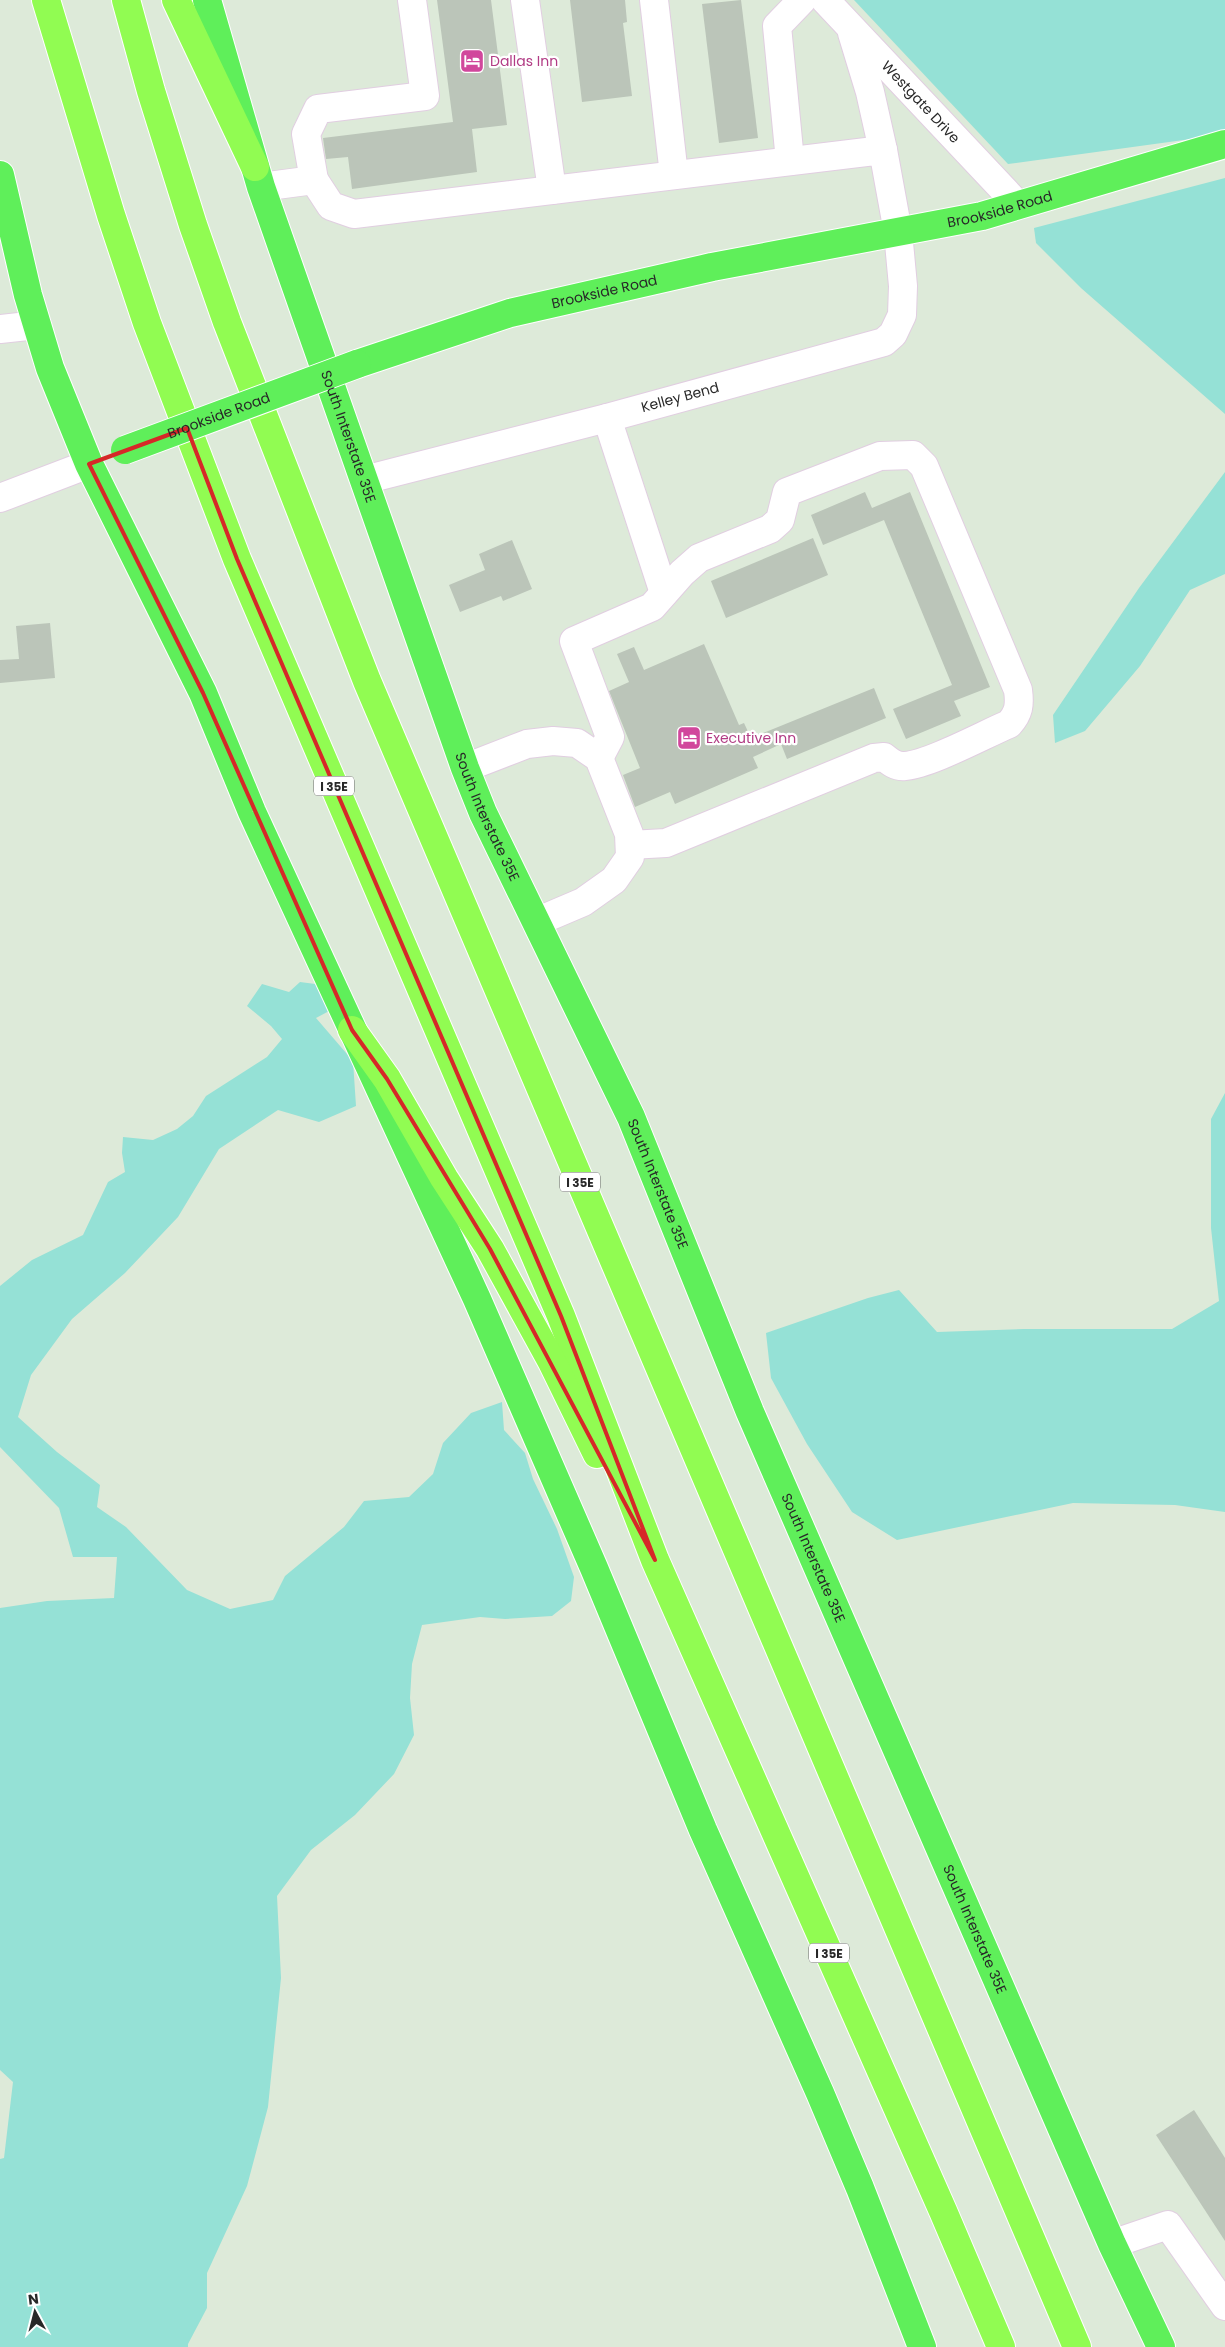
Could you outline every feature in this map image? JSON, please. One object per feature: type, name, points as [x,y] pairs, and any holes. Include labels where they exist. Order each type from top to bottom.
[{"type":"highway","name":"I 35E","points":[[46,0],[111,214],[144,314],[236,559],[561,1316],[655,1560],[939,2202],[1001,2347]]},
{"type":"highway","name":"I 35E","points":[[126,0],[151,91],[196,234],[227,322],[367,681],[860,1841],[1078,2347]]},
{"type":"highway","points":[[176,0],[258,177]]},
{"type":"highway","points":[[352,1030],[387,1079],[444,1178],[490,1249],[655,1560]]},
{"type":"main road","name":"South Interstate 35E","points":[[207,0],[258,177],[465,768],[484,813],[631,1117],[754,1420],[1112,2244],[1161,2347]]},
{"type":"main road","name":"Brookside Road","points":[[89,464],[357,364],[510,313],[712,267],[982,216],[1225,144]]},
{"type":"main road","points":[[0,175],[37,325],[50,368],[89,464],[203,693],[252,812],[478,1299],[594,1568],[703,1830],[820,2093],[860,2188],[922,2347]]},
{"type":"street","points":[[412,0],[425,96],[318,109],[306,134],[314,180],[330,206],[354,214],[883,150]]},
{"type":"street","points":[[525,0],[552,190]]},
{"type":"street","points":[[654,0],[674,175]]},
{"type":"street","points":[[790,161],[777,26],[802,0]]},
{"type":"street","name":"Westgate Drive","points":[[825,0],[1018,205]]},
{"type":"street","name":"Kelley Bend","points":[[364,480],[607,418],[884,342],[893,334],[902,315],[903,286],[898,232],[870,92],[849,26]]},
{"type":"street","points":[[258,177],[314,180]]},
{"type":"street","points":[[0,329],[37,325]]},
{"type":"street","points":[[607,418],[664,593]]},
{"type":"street","points":[[599,758],[610,737],[574,641],[652,607],[682,573],[699,558],[770,529],[780,520],[787,492],[880,456],[913,455],[924,466],[1018,690],[1020,704],[1017,715],[1009,724],[922,762],[904,766],[894,765],[884,757],[874,758],[666,843],[630,845]]},
{"type":"street","name":"Brookside Road","points":[[0,498],[89,464]]},
{"type":"street","points":[[465,768],[527,744],[553,741],[577,743],[599,758],[629,834],[630,857],[614,880],[583,902],[536,922]]},
{"type":"street","points":[[1112,2244],[1168,2225],[1225,2306]]},
{"type":"highlighted area","points":[[187,428],[237,559],[561,1316],[655,1560],[490,1249],[387,1079],[352,1030],[203,693],[89,464]]},
{"type":"shaded area","points":[[854,0],[1225,0],[1225,130],[1191,139],[1008,164]]},
{"type":"shaded area","points":[[1225,178],[1225,414],[1081,288],[1036,243],[1034,228]]},
{"type":"shaded area","points":[[1225,472],[1225,574],[1190,590],[1140,666],[1085,731],[1055,743],[1053,715],[1139,588]]},
{"type":"shaded area","points":[[300,982],[323,985],[331,1010],[316,1018],[353,1061],[356,1106],[319,1122],[278,1110],[219,1149],[178,1217],[125,1273],[72,1319],[31,1375],[18,1417],[57,1452],[100,1485],[97,1507],[126,1527],[187,1590],[230,1609],[273,1600],[285,1576],[344,1527],[364,1501],[409,1497],[433,1474],[443,1443],[471,1413],[502,1402],[504,1430],[525,1453],[533,1479],[557,1529],[574,1577],[571,1601],[552,1616],[505,1619],[480,1617],[422,1625],[412,1664],[410,1698],[414,1735],[394,1774],[355,1815],[311,1850],[277,1896],[281,1978],[268,2107],[247,2186],[207,2273],[207,2308],[188,2347],[0,2347],[0,2159],[4,2158],[13,2082],[0,2070],[0,1608],[47,1601],[114,1598],[117,1557],[73,1557],[59,1508],[0,1447],[0,1286],[32,1260],[83,1235],[108,1182],[125,1172],[122,1153],[123,1137],[153,1140],[177,1129],[193,1116],[206,1096],[267,1057],[282,1039],[271,1026],[247,1006],[262,984],[289,992]]},
{"type":"shaded area","points":[[1225,1093],[1225,1512],[1175,1505],[1073,1503],[897,1540],[852,1512],[807,1444],[771,1378],[766,1333],[868,1298],[899,1290],[937,1332],[1024,1329],[1172,1329],[1219,1301],[1211,1228],[1211,1119]]},
{"type":"building","name":"Dallas Inn","points":[[437,0],[491,0],[507,125],[472,129],[477,172],[352,189],[348,157],[326,159],[323,138],[453,122]]},
{"type":"building","points":[[570,0],[625,0],[627,22],[623,23],[632,96],[582,102]]},
{"type":"building","points":[[741,0],[758,138],[719,143],[702,4]]},
{"type":"building","points":[[865,492],[872,508],[910,492],[990,687],[954,701],[961,716],[906,739],[893,709],[952,685],[884,520],[823,545],[811,515]]},
{"type":"building","points":[[813,538],[828,575],[726,618],[711,581]]},
{"type":"building","points":[[512,540],[532,589],[503,601],[501,596],[460,612],[449,585],[485,570],[479,554]]},
{"type":"building","points":[[50,623],[55,678],[0,683],[0,660],[19,659],[16,626]]},
{"type":"building","name":"Executive Inn","points":[[704,644],[739,725],[744,723],[751,738],[874,688],[886,718],[787,759],[781,744],[753,757],[758,768],[675,804],[670,792],[635,807],[623,775],[640,768],[609,691],[629,682],[617,654],[634,647],[644,670]]},
{"type":"building","points":[[1194,2110],[1225,2158],[1225,2241],[1156,2135]]},
{"type":"place","name":"Dallas Inn","points":[[472,61]]},
{"type":"place","name":"Executive Inn","points":[[689,738]]}]
